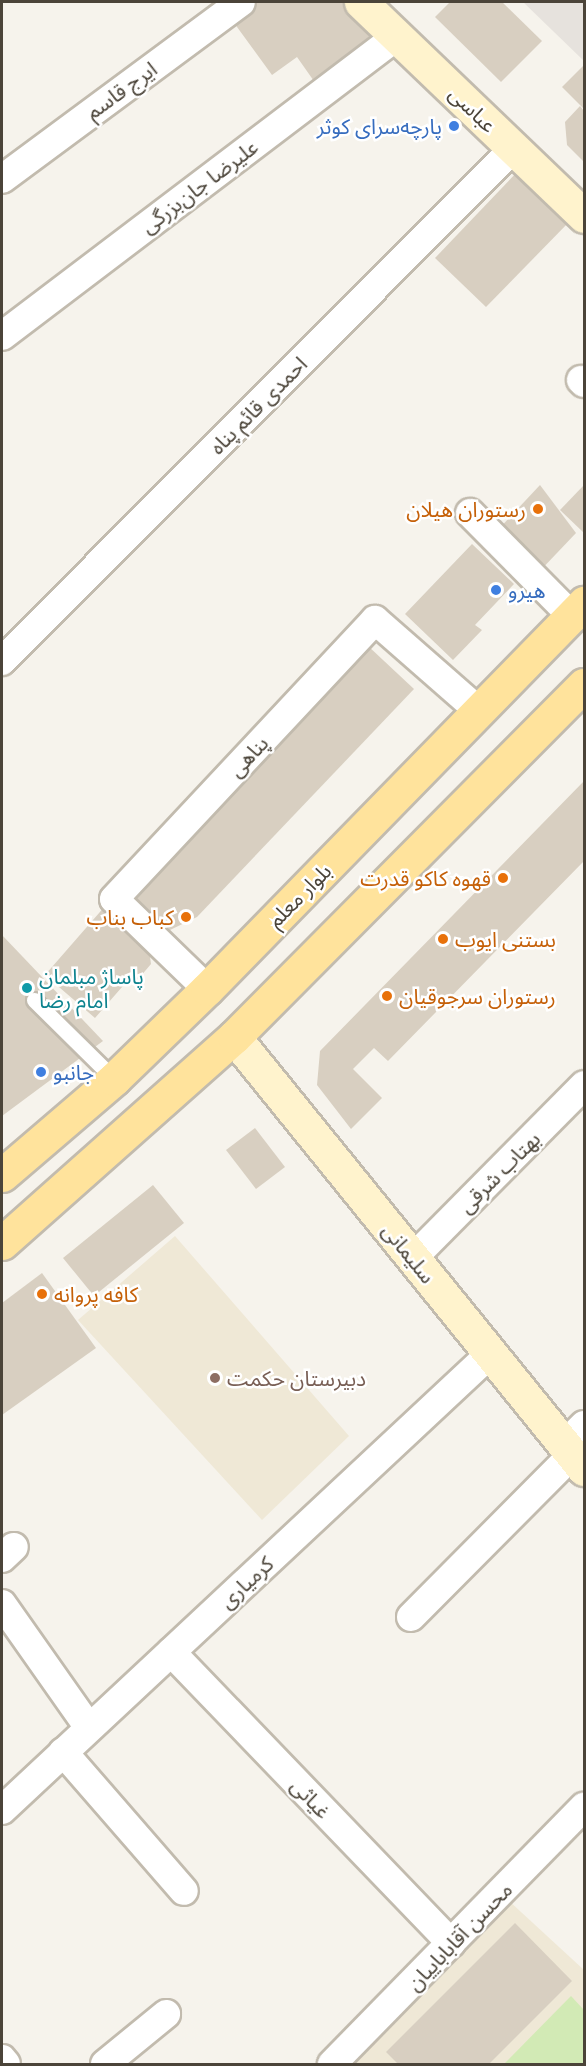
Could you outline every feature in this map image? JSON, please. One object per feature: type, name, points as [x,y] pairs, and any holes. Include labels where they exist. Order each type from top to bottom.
[{"type":"main road","name":"عباسی","points":[[361,2],[585,216]]},
{"type":"main road","name":"بلوار معلم","points":[[2,1175],[114,1079],[207,989],[480,712],[578,609]]},
{"type":"main road","points":[[2,1243],[234,1037],[585,685]]},
{"type":"main road","name":"سلیمانی","points":[[234,1037],[490,1354],[577,1448]]},
{"type":"street","name":"ایرج قاسم","points":[[2,179],[242,2]]},
{"type":"street","name":"علیرضا جان‌بزرگی","points":[[2,336],[397,36]]},
{"type":"street","name":"احمدی قائم پناه","points":[[2,661],[514,148]]},
{"type":"street","points":[[470,513],[578,609]]},
{"type":"street","name":"پناهی","points":[[207,989],[114,899],[375,620],[480,712]]},
{"type":"street","name":"بهتاب شرقی","points":[[413,1258],[585,1085]]},
{"type":"street","name":"کرمیاری","points":[[2,1810],[490,1354]]},
{"type":"street","points":[[411,1617],[577,1448]]},
{"type":"street","points":[[2,1604],[89,1728]]},
{"type":"street","name":"غیاثی","points":[[171,1652],[452,1943]]},
{"type":"street","points":[[63,1752],[184,1890]]},
{"type":"street","name":"محسن آقاباباییان","points":[[332,2064],[585,1807]]},
{"type":"street","points":[[105,2064],[166,2014]]},
{"type":"street","points":[[2,2059],[6,2064]]},
{"type":"lane","points":[[34,1000],[114,1079]]},
{"type":"shaded area","points":[[523,2],[584,2],[584,61]]},
{"type":"shaded area","name":"دبیرستان حکمت","points":[[175,1236],[349,1436],[262,1520],[78,1320]]},
{"type":"shaded area","points":[[508,1900],[584,1970],[584,2064],[342,2064]]},
{"type":"green space","points":[[571,1996],[584,2010],[584,2064],[504,2064]]},
{"type":"building","points":[[249,2],[346,2],[380,37],[316,84],[297,57],[272,75],[229,16]]},
{"type":"building","points":[[450,2],[502,2],[542,41],[501,82],[435,17]]},
{"type":"building","points":[[584,65],[584,109],[562,87]]},
{"type":"building","points":[[580,106],[584,111],[584,162],[567,145],[565,122]]},
{"type":"building","points":[[518,171],[570,221],[486,307],[435,258]]},
{"type":"building","name":"رستوران هیلان","points":[[540,485],[576,533],[537,574],[495,533]]},
{"type":"building","points":[[584,485],[584,533],[560,510]]},
{"type":"building","points":[[472,544],[514,584],[475,625],[482,630],[453,660],[405,614]]},
{"type":"building","points":[[367,645],[414,689],[197,917],[170,930],[131,893]]},
{"type":"building","points":[[584,781],[584,861],[388,1061],[374,1048],[353,1069],[382,1098],[351,1129],[317,1085],[320,1051]]},
{"type":"building","points":[[106,905],[148,942],[151,964],[134,984],[129,979],[95,1018],[45,975]]},
{"type":"building","name":"پاساژ مبلمان امام رضا","points":[[2,935],[103,1041],[2,1116]]},
{"type":"building","points":[[255,1128],[285,1167],[256,1189],[226,1150]]},
{"type":"building","points":[[153,1185],[184,1223],[94,1296],[63,1258]]},
{"type":"building","points":[[42,1273],[96,1348],[2,1415],[2,1303]]},
{"type":"building","points":[[515,1923],[572,1981],[489,2064],[398,2064],[386,2052]]},
{"type":"place","name":"پارچه‌سرای کوثر","points":[[454,126]]},
{"type":"place","name":"رستوران هیلان","points":[[538,509]]},
{"type":"place","name":"هیرو","points":[[496,590]]},
{"type":"place","name":"قهوه کاکو قدرت","points":[[503,878]]},
{"type":"place","name":"کباب بناب","points":[[186,917]]},
{"type":"place","name":"بستنی ایوب","points":[[443,939]]},
{"type":"place","name":"پاساژ مبلمان امام رضا","points":[[27,988]]},
{"type":"place","name":"رستوران سرجوقیان","points":[[387,996]]},
{"type":"place","name":"جانبو","points":[[41,1072]]},
{"type":"place","name":"کافه پروانه","points":[[42,1294]]},
{"type":"place","name":"دبیرستان حکمت","points":[[215,1378]]}]
